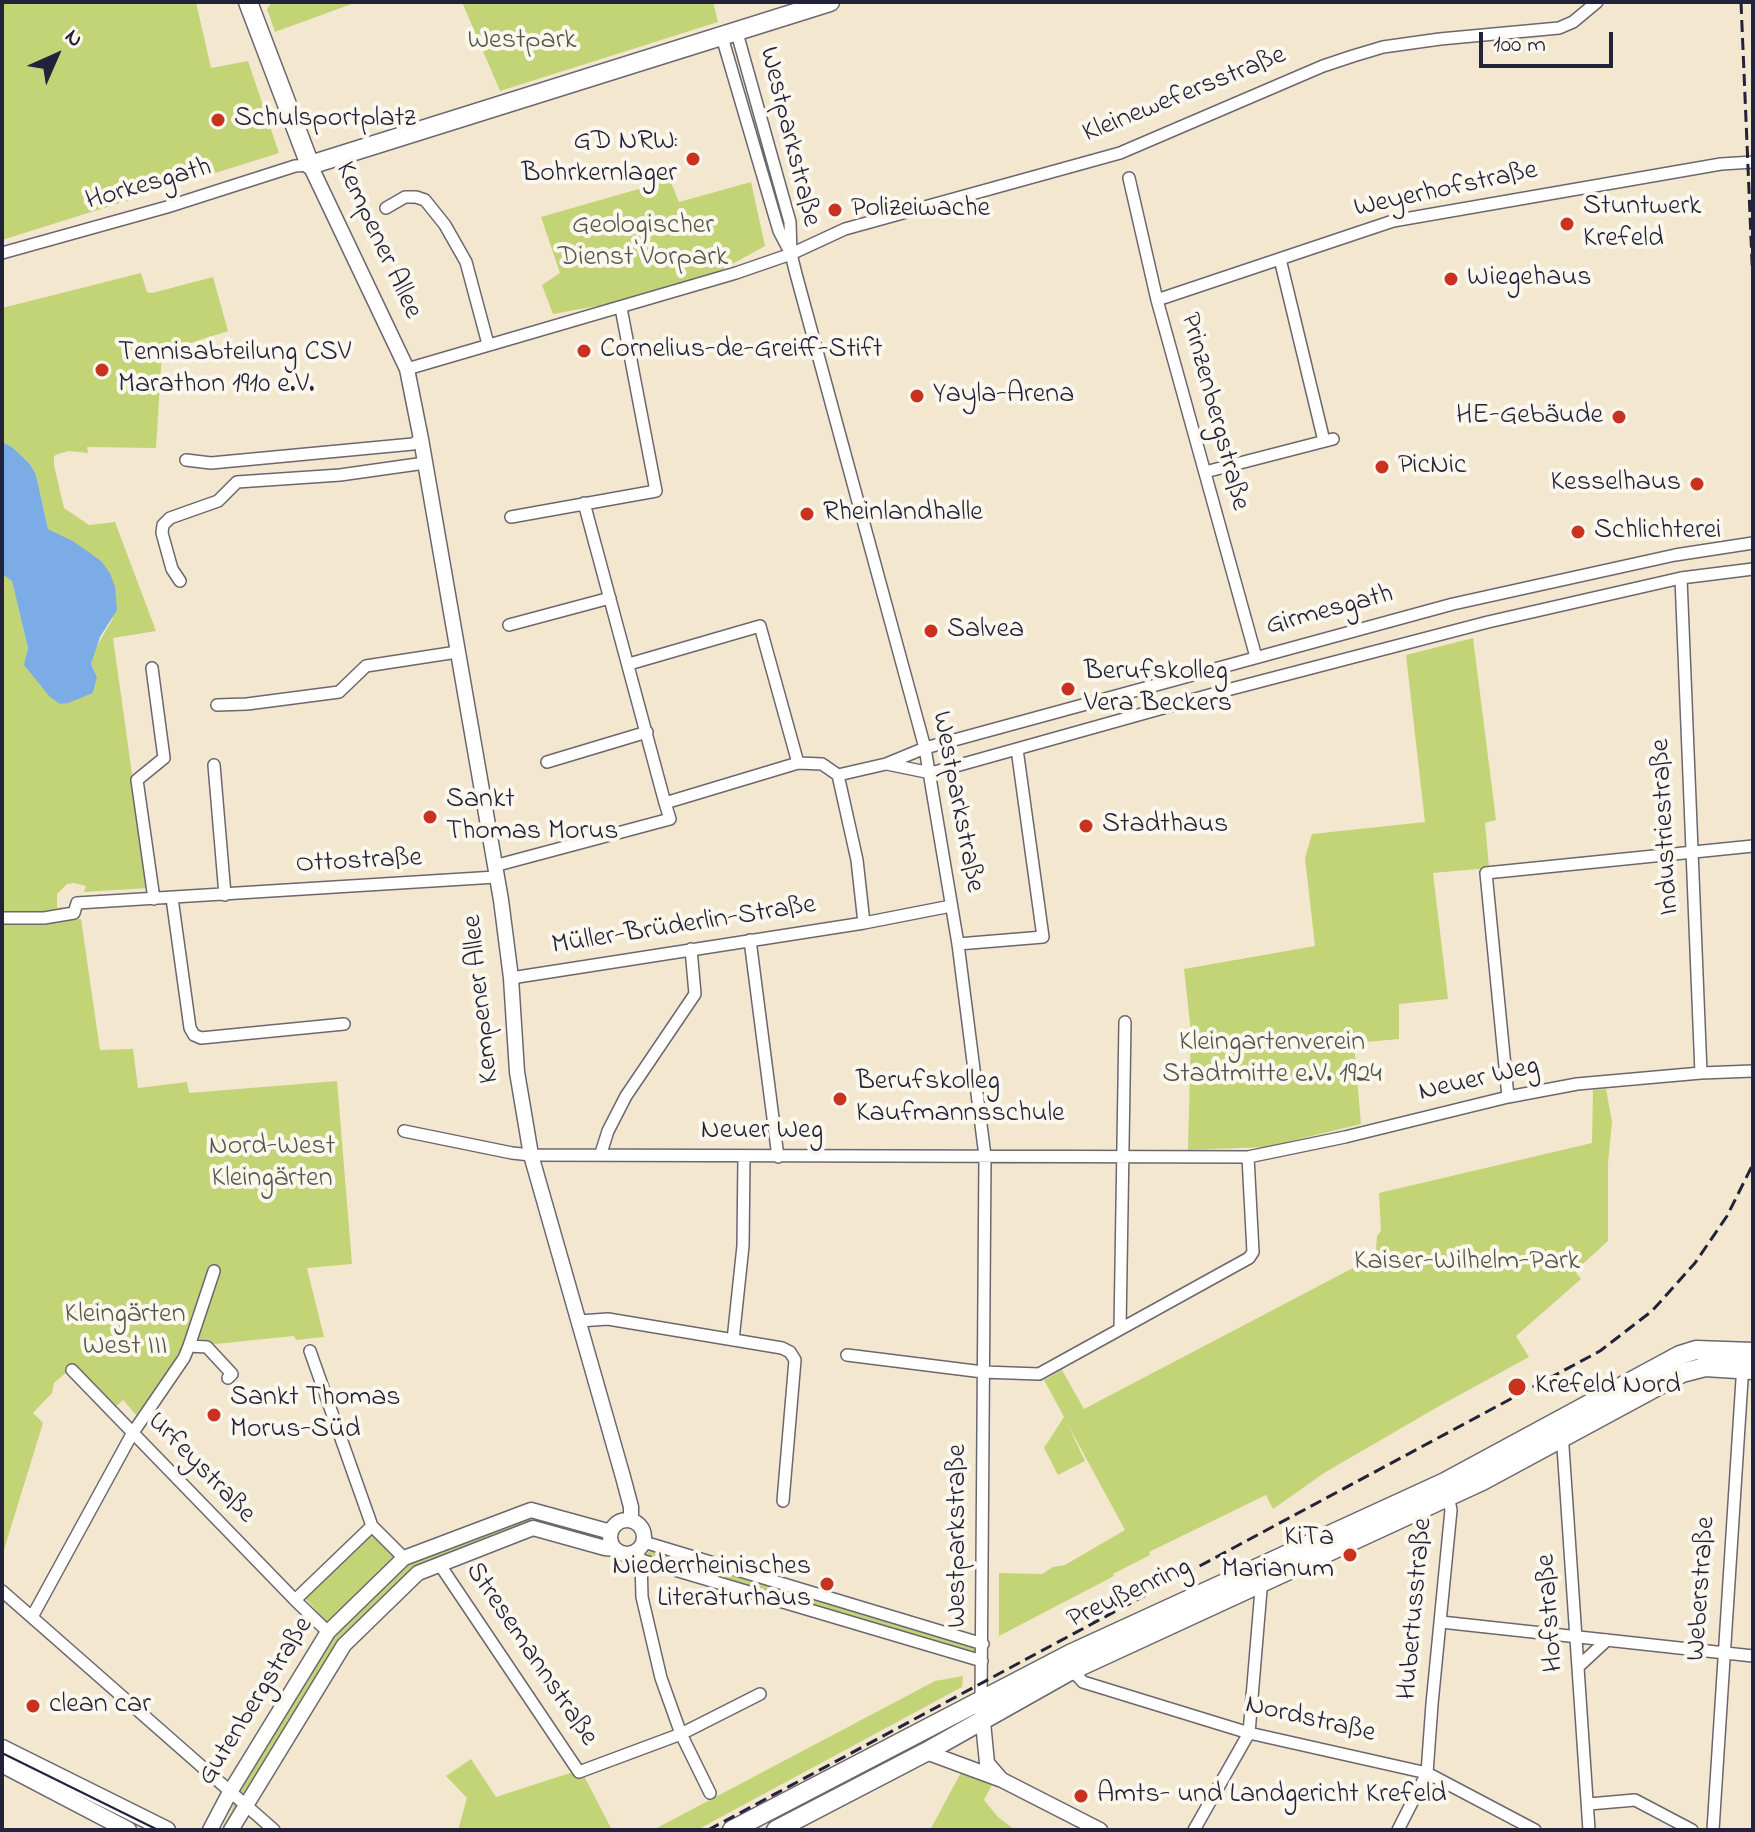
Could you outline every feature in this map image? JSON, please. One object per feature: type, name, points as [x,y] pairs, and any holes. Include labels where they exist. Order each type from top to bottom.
[{"type":"main road","name":"Kempener Allee","points":[[248,2],[310,165]]},
{"type":"main road","points":[[310,165],[830,2]]},
{"type":"main road","name":"Preußenring","points":[[732,1830],[1070,1654],[1447,1489],[1560,1429],[1692,1369],[1748,1361]]},
{"type":"main road","name":"Preußenring","points":[[776,1830],[926,1752],[1072,1670],[1261,1573]]},
{"type":"main road","points":[[2,1748],[167,1830]]},
{"type":"main road","points":[[2,1764],[128,1830]]},
{"type":"street","name":"Kleinewefersstraße","points":[[407,369],[724,278],[791,254],[845,229],[1120,153],[1353,56],[1383,47],[1559,28],[1573,22],[1597,2]]},
{"type":"street","name":"Westparkstraße","points":[[729,35],[790,222],[791,254],[925,748],[958,944],[985,1156],[981,1700]]},
{"type":"street","name":"Weyerhofstraße","points":[[1157,300],[1402,219],[1721,164],[1753,162]]},
{"type":"street","name":"Horkesgath","points":[[2,253],[167,207],[295,166],[310,165]]},
{"type":"street","name":"Kempener Allee","points":[[310,165],[407,369],[495,872],[511,978],[517,1072],[531,1155],[623,1477],[631,1520]]},
{"type":"street","name":"Prinzenbergstraße","points":[[1129,178],[1157,300],[1256,657]]},
{"type":"street","points":[[386,208],[405,197],[416,197],[425,200],[445,225],[466,262],[488,344]]},
{"type":"street","points":[[1205,472],[1328,440],[1280,259]]},
{"type":"street","points":[[511,517],[656,491],[621,308]]},
{"type":"street","points":[[186,460],[211,463],[413,444],[421,439]]},
{"type":"street","points":[[180,581],[172,569],[162,533],[163,525],[170,518],[218,501],[237,482],[340,475],[425,463]]},
{"type":"street","points":[[584,503],[665,803],[798,763],[822,764],[838,775],[857,860],[864,923]]},
{"type":"street","name":"Girmesgath","points":[[886,764],[925,748],[1468,601],[1675,555],[1753,543]]},
{"type":"street","name":"Girmesgath","points":[[931,773],[1488,622],[1681,578],[1753,569]]},
{"type":"street","name":"Industriestraße","points":[[1681,578],[1701,1073]]},
{"type":"street","points":[[509,625],[610,598]]},
{"type":"street","points":[[629,664],[760,626],[798,763]]},
{"type":"street","points":[[217,705],[339,692],[366,666],[457,652]]},
{"type":"street","points":[[152,668],[164,758],[137,780],[154,899]]},
{"type":"street","points":[[547,762],[647,732]]},
{"type":"street","points":[[958,944],[1043,937],[1017,749]]},
{"type":"street","points":[[838,775],[886,764],[931,773]]},
{"type":"street","points":[[214,765],[225,895]]},
{"type":"street","name":"Ottostraße","points":[[2,918],[44,918],[74,913],[77,903],[225,895],[495,872],[670,819],[665,803]]},
{"type":"street","points":[[1508,1097],[1486,873],[1753,846]]},
{"type":"street","points":[[172,898],[190,1028],[194,1035],[201,1038],[344,1024]]},
{"type":"street","name":"Müller-Brüderlin-Straße","points":[[511,978],[864,923],[951,906]]},
{"type":"street","points":[[750,940],[778,1157]]},
{"type":"street","points":[[601,1153],[608,1131],[626,1096],[695,994],[691,949]]},
{"type":"street","points":[[1120,1329],[1125,1022]]},
{"type":"street","name":"Neuer Weg","points":[[404,1131],[531,1155],[1248,1157],[1508,1097],[1602,1081],[1753,1071]]},
{"type":"street","points":[[733,1340],[743,1246],[744,1157]]},
{"type":"street","points":[[847,1355],[983,1372],[1039,1374],[1249,1258],[1253,1252],[1248,1157]]},
{"type":"street","points":[[32,1617],[132,1434],[189,1346],[214,1271]]},
{"type":"street","points":[[579,1321],[608,1319],[782,1348],[790,1352],[795,1360],[783,1501]]},
{"type":"street","points":[[189,1346],[207,1347],[232,1374],[228,1378]]},
{"type":"street","points":[[310,1351],[372,1526],[418,1573]]},
{"type":"street","name":"Weberstraße","points":[[1713,1830],[1722,1654],[1748,1361]]},
{"type":"street","name":"Urfeystraße","points":[[72,1370],[328,1632]]},
{"type":"street","name":"Hofstraße","points":[[1560,1429],[1589,1830]]},
{"type":"street","name":"Hubertusstraße","points":[[1398,1830],[1427,1773],[1451,1510],[1447,1489]]},
{"type":"street","name":"Gutenbergstraße","points":[[210,1830],[328,1632],[404,1558],[531,1510],[611,1532]]},
{"type":"street","points":[[710,1793],[681,1734],[653,1650],[642,1597],[640,1551],[642,1529],[631,1520],[619,1523],[611,1532],[611,1541],[615,1549],[626,1554],[640,1551],[983,1644]]},
{"type":"street","points":[[295,1600],[372,1526]]},
{"type":"street","name":"Gutenbergstraße","points":[[231,1830],[344,1645],[418,1573],[533,1528],[615,1549]]},
{"type":"street","points":[[640,1551],[982,1661]]},
{"type":"street","name":"Stresemannstraße","points":[[440,1565],[579,1772],[681,1734]]},
{"type":"street","points":[[1194,1830],[1249,1733],[1261,1573]]},
{"type":"street","points":[[2,1591],[274,1830]]},
{"type":"street","points":[[1441,1622],[1753,1656]]},
{"type":"street","points":[[328,1632],[344,1645]]},
{"type":"street","points":[[1579,1666],[1607,1640]]},
{"type":"street","name":"Nordstraße","points":[[1072,1670],[1083,1682],[1249,1733],[1427,1773],[1535,1830]]},
{"type":"street","points":[[681,1734],[760,1694]]},
{"type":"street","points":[[981,1700],[987,1763],[1002,1780]]},
{"type":"street","points":[[926,1752],[1002,1780],[1100,1830]]},
{"type":"street","points":[[1589,1804],[1635,1800],[1692,1830]]},
{"type":"green space","name":"Schulsportplatz","points":[[2,2],[196,2],[211,68],[248,61],[279,153],[2,240]]},
{"type":"green space","points":[[272,2],[357,2],[275,32],[267,9]]},
{"type":"green space","name":"Westpark","points":[[462,2],[713,2],[718,22],[500,91]]},
{"type":"green space","name":"Geologischer Dienst Vorpark","points":[[670,180],[679,202],[751,182],[765,246],[685,290],[553,314],[542,285],[560,273],[541,217]]},
{"type":"green space","points":[[141,273],[147,292],[152,293],[213,277],[228,331],[162,352],[156,448],[87,447],[88,453],[69,451],[54,456],[54,465],[64,508],[89,525],[115,522],[156,631],[113,638],[148,888],[84,892],[86,886],[67,884],[57,894],[57,908],[63,907],[64,910],[2,913],[2,574],[12,580],[28,648],[25,666],[60,704],[93,693],[97,677],[91,664],[93,653],[113,618],[73,541],[48,529],[36,475],[30,464],[2,442],[2,308]]},
{"type":"green space","name":"Kleingartenverein Stadtmitte e.V. 1924","points":[[1473,638],[1496,820],[1485,823],[1489,868],[1433,873],[1448,999],[1399,1004],[1399,1039],[1354,1043],[1361,1124],[1266,1147],[1188,1150],[1191,1032],[1184,969],[1315,946],[1305,858],[1312,834],[1425,822],[1406,655]]},
{"type":"green space","points":[[81,919],[100,1050],[133,1049],[138,1088],[187,1082],[189,1093],[337,1081],[352,1264],[307,1268],[324,1337],[296,1340],[294,1336],[215,1344],[186,1342],[138,1417],[123,1400],[114,1408],[74,1366],[54,1383],[52,1393],[33,1413],[43,1423],[2,1556],[2,923]]},
{"type":"green space","name":"Kaiser-Wilhelm-Park","points":[[1606,1089],[1612,1122],[1608,1163],[1608,1241],[1575,1271],[1581,1279],[1516,1336],[1529,1357],[1324,1473],[1273,1509],[1266,1495],[1149,1552],[1150,1555],[1114,1576],[999,1636],[999,1573],[1042,1574],[1053,1567],[1065,1565],[1125,1530],[1067,1423],[1085,1461],[1058,1475],[1044,1448],[1064,1417],[1044,1380],[1062,1370],[1084,1409],[1372,1258],[1381,1231],[1379,1193],[1592,1143],[1593,1090]]},
{"type":"green space","points":[[531,1513],[606,1534],[605,1543],[533,1528],[415,1577],[342,1643],[227,1830],[221,1830],[232,1810],[238,1789],[330,1638],[326,1621],[304,1597],[372,1529],[405,1561]]},
{"type":"green space","points":[[651,1549],[978,1647],[977,1658],[653,1560],[646,1555]]},
{"type":"green space","points":[[963,1676],[962,1687],[697,1830],[653,1830],[935,1681]]},
{"type":"green space","points":[[471,1759],[496,1797],[570,1773],[584,1776],[612,1830],[458,1830],[467,1798],[446,1776]]},
{"type":"green space","points":[[963,1769],[992,1785],[984,1800],[998,1817],[1015,1830],[930,1830]]},
{"type":"water","points":[[2,442],[30,464],[36,475],[48,529],[73,541],[101,561],[115,587],[117,610],[100,637],[91,664],[97,677],[93,693],[68,703],[60,704],[50,697],[24,665],[28,648],[12,581],[2,574]]},
{"type":"tram line","points":[[2,1753],[158,1830]]},
{"type":"railway","points":[[1741,2],[1753,285]]},
{"type":"railway","points":[[708,1830],[1600,1351],[1652,1311],[1695,1263],[1727,1216],[1753,1164]]},
{"type":"place","name":"Schulsportplatz","points":[[218,120]]},
{"type":"place","name":"GD NRW: Bohrkernlager","points":[[693,159]]},
{"type":"place","name":"Polizeiwache","points":[[835,210]]},
{"type":"place","name":"Stuntwerk Krefeld","points":[[1567,224]]},
{"type":"place","name":"Wiegehaus","points":[[1451,279]]},
{"type":"place","name":"Cornelius-de-Greiff-Stift","points":[[584,351]]},
{"type":"place","name":"Tennisabteilung CSV Marathon 1910 e.V.","points":[[102,370]]},
{"type":"place","name":"Yayla-Arena","points":[[917,396]]},
{"type":"place","name":"HE-Gebäude","points":[[1619,417]]},
{"type":"place","name":"PicNic","points":[[1382,467]]},
{"type":"place","name":"Kesselhaus","points":[[1697,484]]},
{"type":"place","name":"Rheinlandhalle","points":[[807,514]]},
{"type":"place","name":"Schlichterei","points":[[1578,532]]},
{"type":"place","name":"Salvea","points":[[931,631]]},
{"type":"place","name":"Berufskolleg Vera Beckers","points":[[1068,689]]},
{"type":"place","name":"Sankt Thomas Morus","points":[[430,817]]},
{"type":"place","name":"Stadthaus","points":[[1086,826]]},
{"type":"place","name":"Berufskolleg Kaufmannsschule","points":[[840,1099]]},
{"type":"place","name":"Krefeld Nord","points":[[1517,1387]]},
{"type":"place","name":"Sankt Thomas Morus-Süd","points":[[214,1415]]},
{"type":"place","name":"KiTa Marianum","points":[[1350,1555]]},
{"type":"place","name":"Niederrheinisches Literaturhaus","points":[[827,1584]]},
{"type":"place","name":"clean car","points":[[33,1706]]},
{"type":"place","name":"Amts- und Landgericht Krefeld","points":[[1081,1796]]},
{"type":"park label","name":"Nord-West Kleingärten","points":[[272,1164]]},
{"type":"park label","name":"Kleingärten West III","points":[[125,1332]]}]
